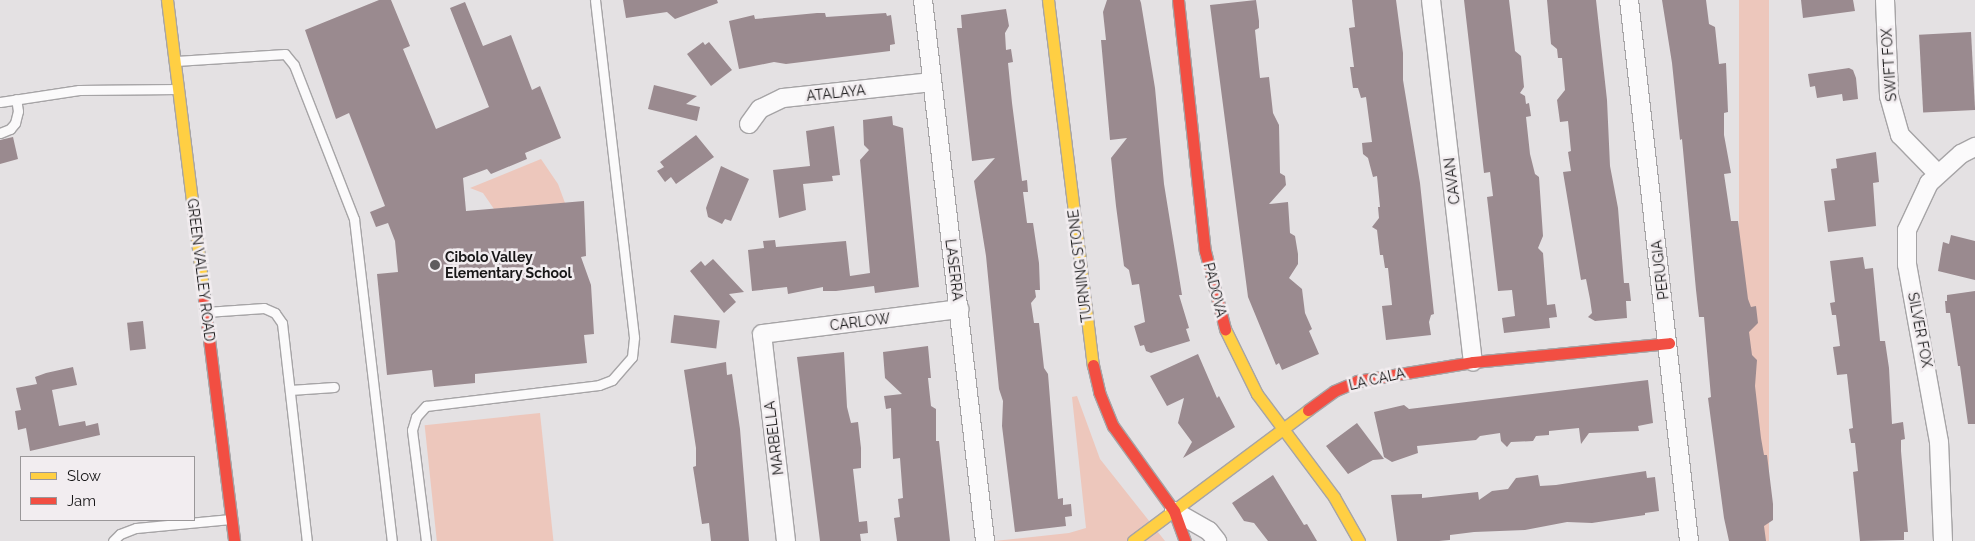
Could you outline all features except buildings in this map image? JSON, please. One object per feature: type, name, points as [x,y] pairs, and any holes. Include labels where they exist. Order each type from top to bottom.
[{"type":"street","name":"GREEN VALLEY ROAD","points":[[167,0],[234,541]]},
{"type":"street","name":"LASERRA","points":[[923,0],[985,541]]},
{"type":"street","name":"TURNING STONE","points":[[1048,0],[1091,354],[1100,392],[1114,426],[1174,511],[1185,541]]},
{"type":"street","name":"PADOVA","points":[[1178,0],[1210,269],[1225,330],[1257,394],[1282,430],[1334,497],[1360,541]]},
{"type":"street","name":"CAVAN","points":[[1431,0],[1473,362]]},
{"type":"street","name":"PERUGIA","points":[[1629,0],[1669,343],[1689,541]]},
{"type":"street","name":"SWIFT FOX","points":[[1885,0],[1889,96],[1900,135],[1938,174]]},
{"type":"street","name":"ATALAYA","points":[[749,124],[760,109],[783,98],[932,82]]},
{"type":"street","name":"SILVER FOX","points":[[1943,541],[1939,442],[1907,265],[1907,230],[1929,184],[1961,154],[1975,148]]},
{"type":"street","name":"CARLOW","points":[[762,334],[959,309]]},
{"type":"street","name":"MARBELLA","points":[[762,334],[786,541]]},
{"type":"street","name":"LA CALA","points":[[1134,541],[1334,391],[1358,380],[1473,362],[1669,343]]},
{"type":"street","name":"TURNING STONE","points":[[1174,511],[1209,531],[1217,541]]},
{"type":"lane","points":[[426,541],[412,430],[416,417],[426,406],[600,385],[612,380],[632,357],[634,337],[596,0]]},
{"type":"lane","points":[[174,62],[284,54],[294,65],[354,219],[392,541]]},
{"type":"lane","points":[[0,102],[88,89],[178,89]]},
{"type":"lane","points":[[0,133],[10,129],[15,122],[18,110],[16,99]]},
{"type":"lane","points":[[206,312],[253,306],[275,313],[282,323],[307,541]]},
{"type":"lane","points":[[290,390],[334,386]]},
{"type":"lane","points":[[113,541],[120,534],[136,528],[232,519]]},
{"type":"shaded area","points":[[1739,0],[1769,0],[1769,541],[1739,541]]},
{"type":"shaded area","points":[[541,159],[558,184],[565,203],[494,209],[483,193],[470,188]]},
{"type":"shaded area","points":[[1077,396],[1100,459],[1165,541],[994,541],[1069,533],[1086,528],[1072,397]]},
{"type":"shaded area","points":[[540,413],[553,541],[437,541],[425,425]]},
{"type":"traffic: slow","points":[[167,0],[204,299]]},
{"type":"traffic: slow","points":[[1048,0],[1093,365]]},
{"type":"traffic: slow","points":[[1225,329],[1257,394],[1334,497],[1359,541]]},
{"type":"traffic: slow","points":[[1133,541],[1308,410]]},
{"type":"traffic: jam","points":[[1178,0],[1205,251],[1225,329]]},
{"type":"traffic: jam","points":[[204,299],[234,541]]},
{"type":"traffic: jam","points":[[1308,410],[1334,391],[1357,381],[1473,362],[1669,343]]},
{"type":"traffic: jam","points":[[1093,365],[1099,392],[1113,426],[1174,511],[1185,541]]},
{"type":"place","name":"Cibolo Valley Elementary School","points":[[435,265]]}]
